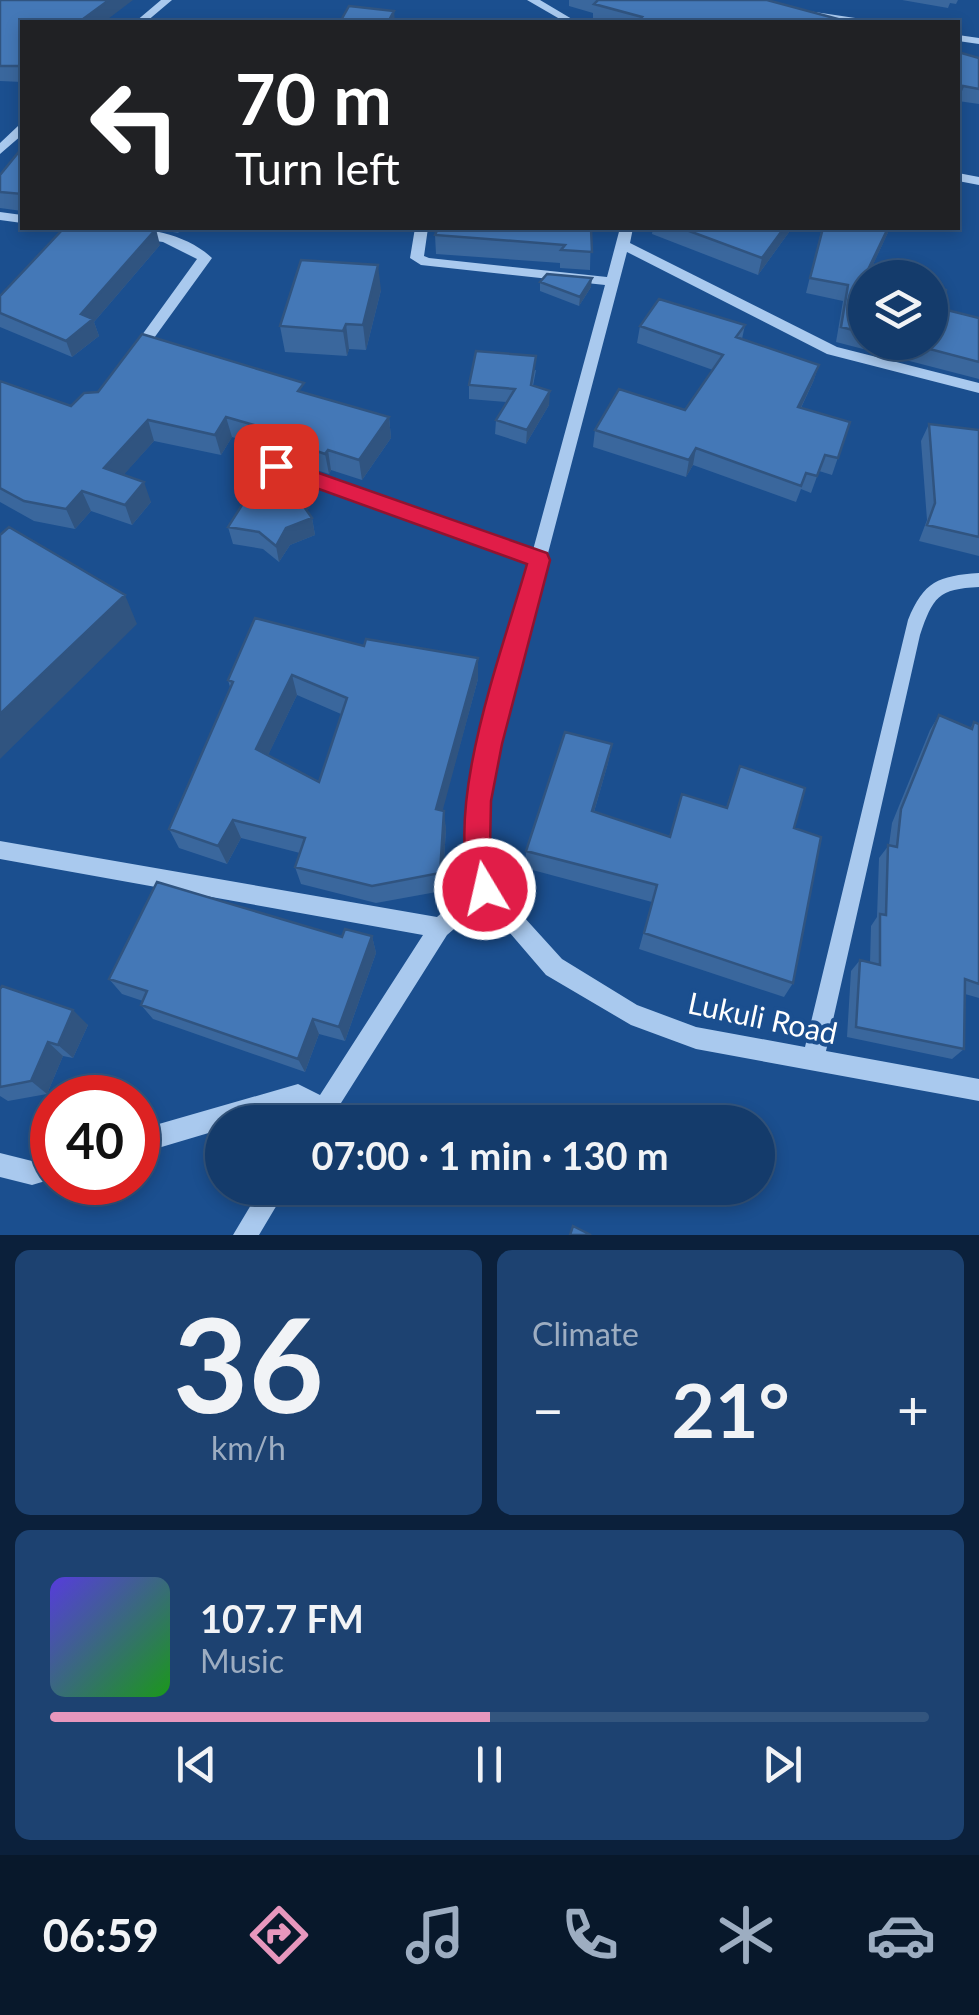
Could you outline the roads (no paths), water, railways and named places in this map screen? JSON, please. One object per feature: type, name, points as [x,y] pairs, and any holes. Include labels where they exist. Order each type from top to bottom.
[{"type":"street","points":[[142,20],[167,0]]},
{"type":"street","points":[[532,0],[568,20]]},
{"type":"street","points":[[790,11],[849,20]]},
{"type":"street","points":[[0,150],[20,131]]},
{"type":"street","points":[[111,230],[146,234],[186,246],[205,258],[130,362]]},
{"type":"street","points":[[420,230],[416,258],[426,262],[613,282]]},
{"type":"street","points":[[327,1105],[440,928],[485,889],[476,848],[478,801],[489,744],[625,236],[832,351],[979,388]]},
{"type":"street","points":[[276,466],[539,560]]},
{"type":"street","points":[[813,1060],[924,596],[934,587],[979,580]]},
{"type":"street","points":[[0,850],[440,928]]},
{"type":"street","name":"Lukuli Road","points":[[485,889],[554,967],[631,1014],[696,1038],[979,1090]]},
{"type":"street","points":[[264,1105],[298,1095],[308,1105]]},
{"type":"street","points":[[160,1136],[205,1122]]},
{"type":"street","points":[[0,1165],[30,1173]]},
{"type":"street","points":[[245,1235],[264,1205]]}]
